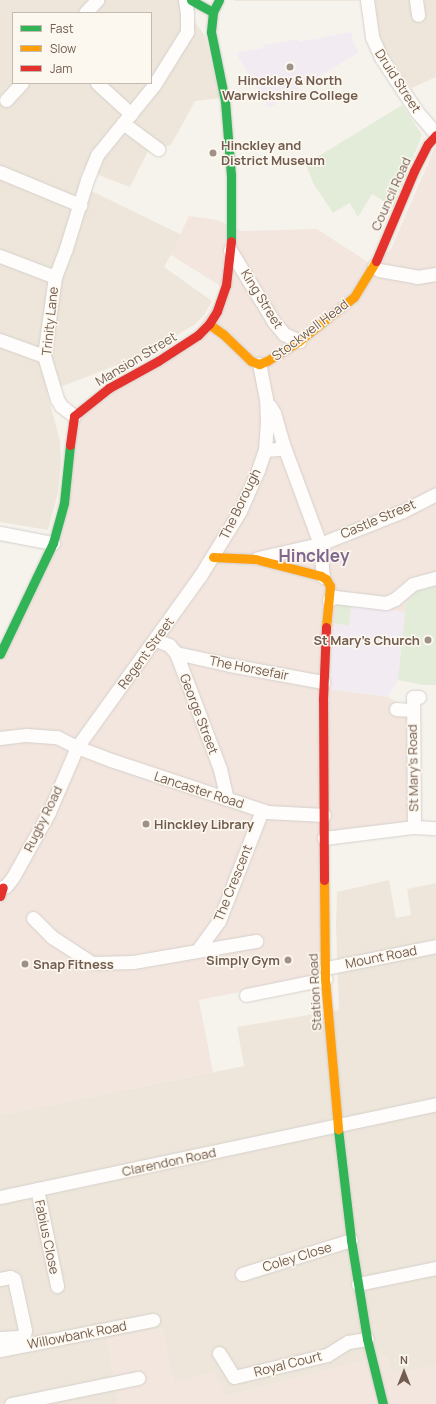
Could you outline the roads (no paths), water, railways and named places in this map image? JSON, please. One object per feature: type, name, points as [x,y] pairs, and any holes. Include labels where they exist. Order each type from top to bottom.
[{"type":"main road","points":[[191,0],[212,12],[219,0]]},
{"type":"main road","name":"Mansion Street","points":[[74,416],[109,388],[144,370],[187,344],[209,324],[217,311],[226,285],[230,250],[231,175],[222,87],[211,32],[212,12]]},
{"type":"main road","name":"Council Road","points":[[374,266],[422,156],[428,144],[436,135]]},
{"type":"main road","name":"Stockwell Head","points":[[259,364],[268,361],[299,341],[354,297],[374,266]]},
{"type":"main road","points":[[209,324],[223,334],[251,361],[259,364]]},
{"type":"main road","points":[[0,654],[53,543],[64,503],[71,430],[74,416]]},
{"type":"main road","points":[[213,557],[255,559],[323,577]]},
{"type":"main road","name":"Station Road","points":[[323,577],[330,586],[324,642],[323,682],[325,974],[338,1125],[351,1240],[367,1339],[383,1404]]},
{"type":"street","points":[[86,12],[97,0]]},
{"type":"street","name":"Trinity Lane","points":[[74,416],[61,406],[57,399],[44,356],[55,277],[87,180],[97,155],[154,85],[186,32],[187,13],[185,0]]},
{"type":"street","name":"Druid Street","points":[[367,0],[372,38],[382,59],[417,112],[436,135]]},
{"type":"street","points":[[416,0],[418,15]]},
{"type":"street","points":[[6,100],[21,84]]},
{"type":"street","points":[[98,84],[127,119],[158,149]]},
{"type":"street","points":[[0,172],[80,205]]},
{"type":"street","name":"King Street","points":[[230,250],[274,322],[284,334],[299,341]]},
{"type":"street","points":[[0,256],[55,277]]},
{"type":"street","points":[[374,266],[379,270],[417,277],[436,274]]},
{"type":"street","points":[[0,340],[44,356]]},
{"type":"street","name":"The Borough","points":[[213,557],[240,511],[265,450],[267,423],[266,399],[259,364]]},
{"type":"street","name":"The Borough","points":[[266,399],[274,413],[283,444],[320,544],[323,577]]},
{"type":"street","points":[[265,450],[278,449],[283,444]]},
{"type":"street","name":"Castle Street","points":[[255,559],[320,544],[403,511],[436,494]]},
{"type":"street","points":[[0,533],[53,543]]},
{"type":"street","name":"Regent Street","points":[[77,747],[156,640],[213,557]]},
{"type":"street","points":[[329,600],[336,597],[386,603],[395,599],[413,584],[436,578]]},
{"type":"street","points":[[156,640],[169,645],[176,653]]},
{"type":"street","name":"The Horsefair","points":[[176,653],[230,665],[323,682]]},
{"type":"street","name":"George Street","points":[[176,653],[220,769],[227,799]]},
{"type":"street","name":"St Mary's Road","points":[[324,838],[414,827],[412,710],[413,697],[419,697]]},
{"type":"street","points":[[396,709],[412,710]]},
{"type":"street","name":"Lancaster Road","points":[[0,738],[26,735],[56,737],[77,747],[262,810],[324,815]]},
{"type":"street","name":"Rugby Road","points":[[1,891],[13,877],[49,812],[77,747]]},
{"type":"street","name":"The Crescent","points":[[197,951],[219,921],[262,810]]},
{"type":"street","points":[[414,827],[436,828]]},
{"type":"street","points":[[33,918],[52,937],[92,963],[133,962],[256,941]]},
{"type":"street","name":"Mount Road","points":[[246,995],[436,946]]},
{"type":"street","name":"Clarendon Road","points":[[0,1197],[436,1104]]},
{"type":"street","name":"Fabius Close","points":[[37,1189],[57,1286]]},
{"type":"street","name":"Coley Close","points":[[242,1274],[351,1240]]},
{"type":"street","points":[[358,1284],[436,1268]]},
{"type":"street","points":[[0,1279],[10,1277],[14,1279],[25,1330],[24,1334],[19,1337],[0,1338]]},
{"type":"street","name":"Willowbank Road","points":[[0,1350],[153,1320]]},
{"type":"street","name":"Royal Court","points":[[219,1353],[234,1377],[327,1355],[348,1342],[367,1339]]},
{"type":"street","points":[[11,1404],[138,1378]]},
{"type":"place","name":"Hinckley & North Warwickshire College","points":[[290,67]]},
{"type":"place","name":"Hinckley and District Museum","points":[[213,153]]},
{"type":"place","name":"St Mary's Church","points":[[428,640]]},
{"type":"place","name":"Hinckley Library","points":[[146,824]]},
{"type":"place","name":"Simply Gym","points":[[288,960]]},
{"type":"place","name":"Snap Fitness","points":[[25,964]]},
{"type":"district","name":"Hinckley","points":[[314,556]]}]
